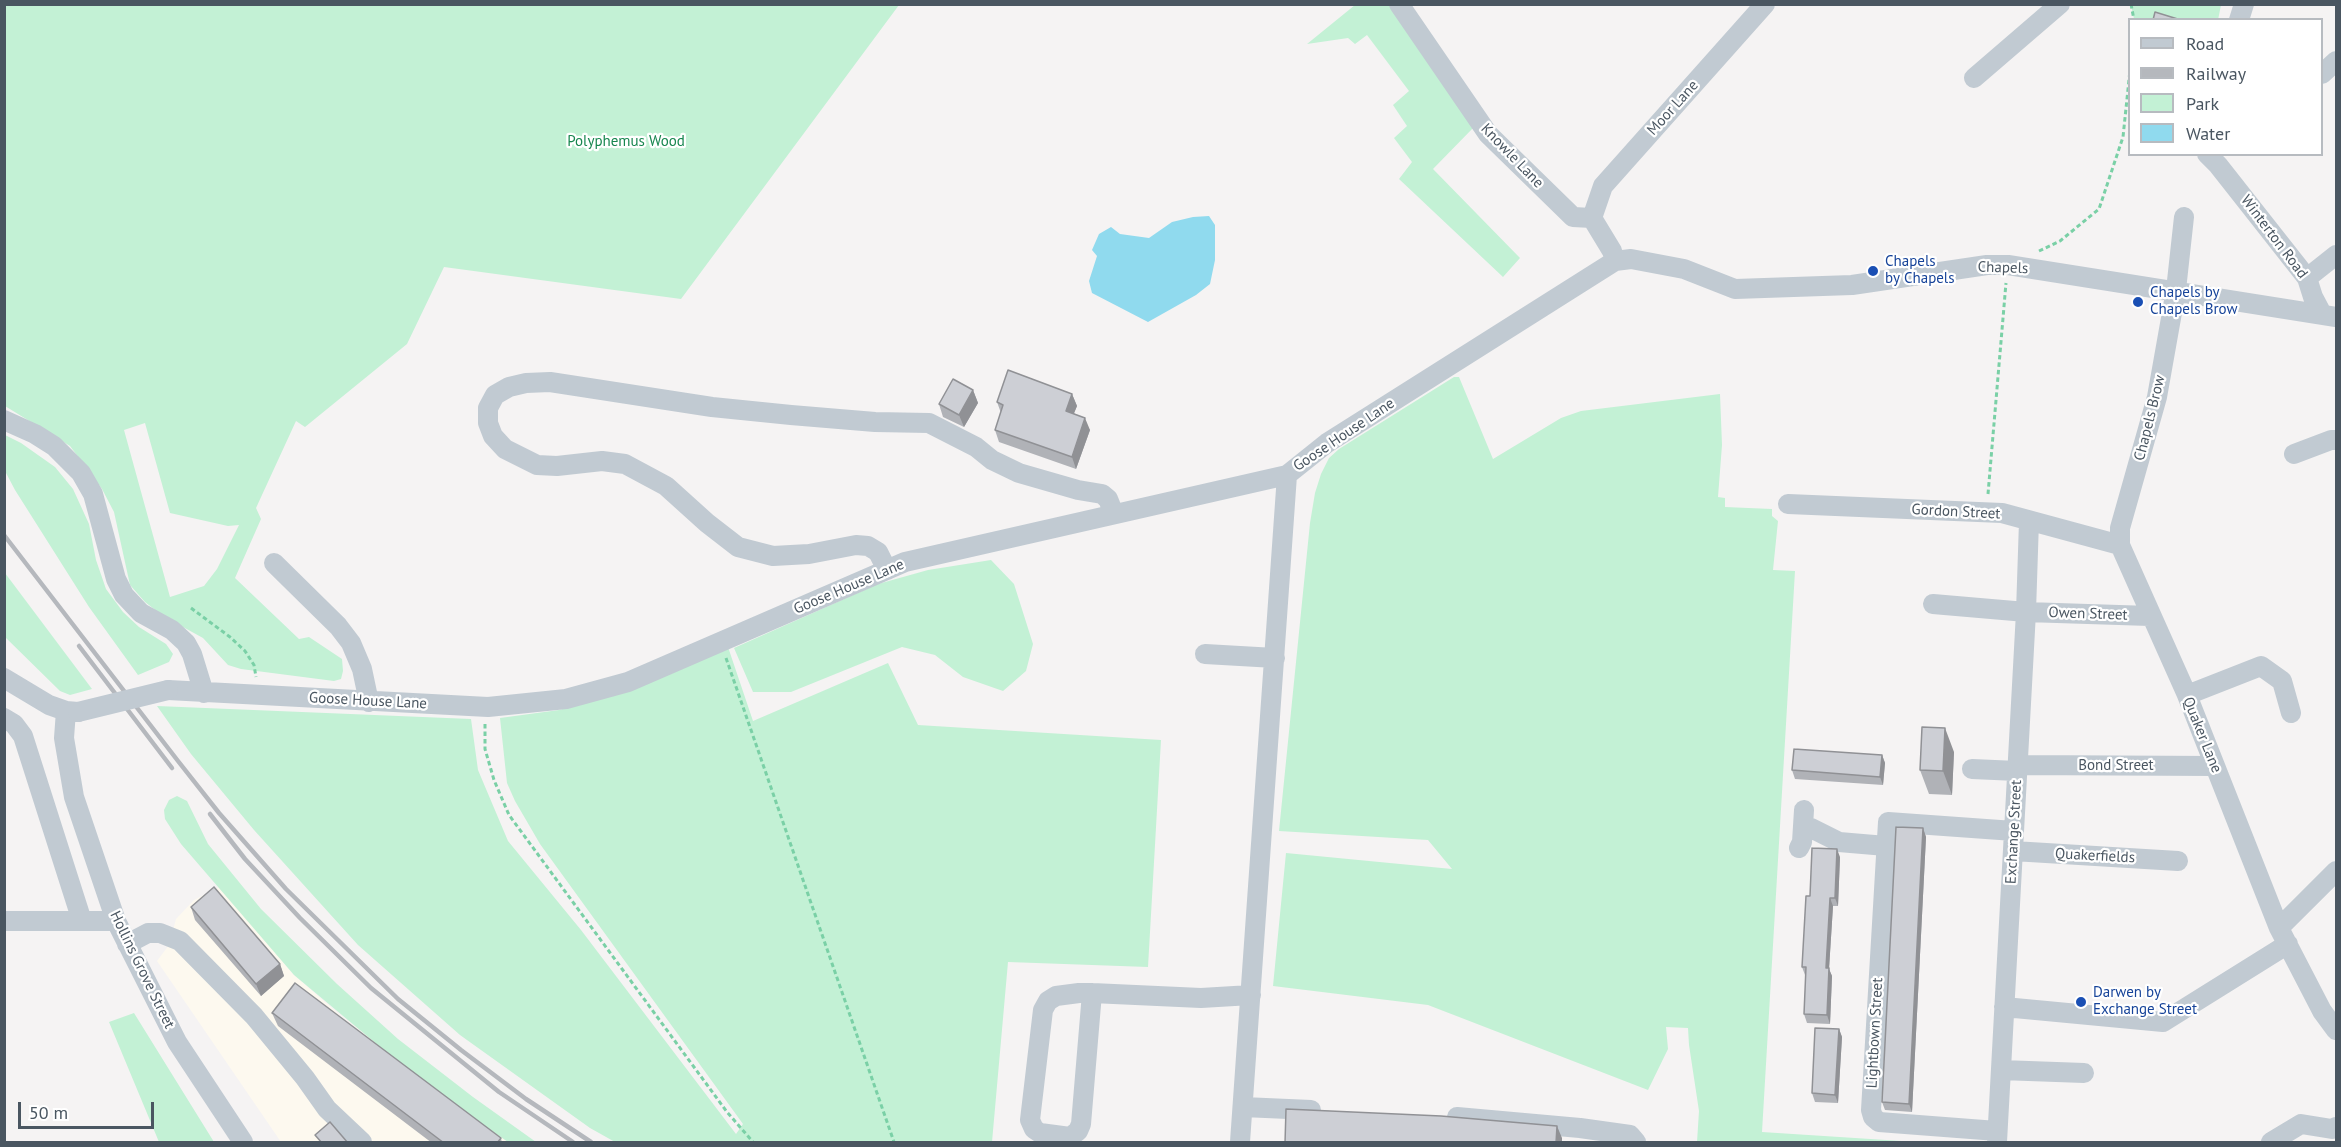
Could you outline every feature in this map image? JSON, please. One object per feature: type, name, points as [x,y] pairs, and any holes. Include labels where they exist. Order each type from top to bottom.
[{"type":"street","name":"Knowle Lane","points":[[1399,4],[1488,134],[1574,217],[1592,218]]},
{"type":"street","name":"Moor Lane","points":[[1592,218],[1603,186],[1765,4]]},
{"type":"street","points":[[1974,78],[2060,4]]},
{"type":"street","points":[[2323,73],[2337,61]]},
{"type":"street","name":"Winterton Road","points":[[2218,158],[2307,278],[2313,297],[2329,316]]},
{"type":"street","name":"Chapels Brow","points":[[2120,545],[2120,528],[2157,397],[2176,291],[2184,217]]},
{"type":"street","points":[[1592,218],[1612,250],[1615,261]]},
{"type":"street","points":[[2307,278],[2337,255]]},
{"type":"street","name":"Chapels","points":[[1615,261],[1631,259],[1684,269],[1735,289],[1852,285],[1987,265],[2008,265],[2329,316]]},
{"type":"street","name":"Goose House Lane","points":[[72,711],[168,690],[484,707],[566,699],[628,682],[905,562],[1287,475],[1327,443],[1615,261]]},
{"type":"street","points":[[887,570],[878,552],[868,546],[856,545],[809,554],[773,556],[738,547],[666,486],[625,465],[602,461],[557,466],[537,465],[506,448],[493,436],[488,423],[488,408],[495,395],[509,387],[526,383],[550,382],[712,407],[791,416],[929,423],[1019,473],[1102,494],[1108,499],[1114,514]]},
{"type":"street","points":[[4,420],[35,434],[54,446],[81,473],[93,494],[116,579],[124,595],[141,613],[172,630],[186,643],[192,654],[204,693]]},
{"type":"street","points":[[2294,454],[2331,440],[2337,440]]},
{"type":"street","points":[[1240,1143],[1287,475]]},
{"type":"street","name":"Gordon Street","points":[[1788,504],[2002,513],[2120,545]]},
{"type":"street","name":"Exchange Street","points":[[1997,1137],[2029,522]]},
{"type":"street","name":"Quaker Lane","points":[[2120,545],[2187,695],[2283,936],[2322,1011],[2337,1030]]},
{"type":"street","points":[[274,562],[338,626],[351,643],[362,669],[369,702]]},
{"type":"street","name":"Owen Street","points":[[1933,604],[2026,612],[2150,616]]},
{"type":"street","points":[[1205,654],[1275,658]]},
{"type":"street","points":[[2187,695],[2262,666],[2282,681],[2292,713]]},
{"type":"street","points":[[4,678],[49,705],[72,711]]},
{"type":"street","name":"Hollins Grove Street","points":[[72,711],[64,738],[74,797],[116,921],[177,1042],[243,1143]]},
{"type":"street","points":[[4,718],[14,724],[22,736],[82,921]]},
{"type":"street","name":"Bond Street","points":[[1972,769],[2215,766]]},
{"type":"street","name":"Quakerfields","points":[[1888,822],[2013,841],[2178,861]]},
{"type":"street","name":"Lightbown Street","points":[[1888,822],[1871,1110],[1873,1117],[1879,1122],[1997,1137]]},
{"type":"street","points":[[1802,829],[1811,828],[1839,842],[1886,846]]},
{"type":"street","points":[[2004,1007],[2163,1022],[2283,936],[2337,871]]},
{"type":"street","points":[[4,921],[116,921]]},
{"type":"street","points":[[127,944],[148,933],[160,933],[180,941],[254,1016],[305,1078],[327,1109],[362,1143]]},
{"type":"street","points":[[1092,993],[1081,1124],[1078,1131],[1070,1137],[1040,1133],[1034,1129],[1030,1120],[1043,1010],[1048,1001],[1056,996],[1092,993],[1201,998],[1251,994]]},
{"type":"street","points":[[2001,1070],[2084,1073]]},
{"type":"street","points":[[1243,1107],[1327,1111]]},
{"type":"street","points":[[1434,1116],[1580,1128],[1630,1135],[1636,1143]]},
{"type":"street","points":[[2276,1141],[2301,1124],[2332,1129],[2337,1127]]},
{"type":"path","points":[[2002,513],[1987,492],[2008,265],[2060,241],[2099,209],[2123,137],[2128,89]]},
{"type":"path","points":[[191,608],[231,637],[244,651],[254,665],[258,694]]},
{"type":"path","points":[[720,642],[894,1143]]},
{"type":"path","points":[[484,707],[485,749],[494,780],[509,815],[720,1102],[753,1143]]},
{"type":"shaded area","points":[[219,887],[294,975],[342,1017],[508,1142],[281,1142],[157,961],[169,945],[176,919],[194,900]]},
{"type":"green space","name":"Polyphemus Wood","points":[[4,5],[899,5],[681,299],[444,267],[407,344],[305,427],[296,421],[256,508],[261,519],[235,578],[299,639],[309,637],[342,659],[341,679],[334,681],[241,669],[228,665],[203,638],[163,616],[145,602],[130,585],[114,512],[102,489],[70,446],[5,406]],"holes":[[[145,423],[170,513],[228,526],[239,525],[217,569],[204,586],[170,597],[124,430]]]},
{"type":"green space","points":[[1355,5],[1391,5],[1474,127],[1433,169],[1520,258],[1503,277],[1399,179],[1412,162],[1394,138],[1407,126],[1393,105],[1409,91],[1367,35],[1355,44],[1348,38],[1307,44]]},
{"type":"green space","points":[[2131,5],[2221,5],[2218,18],[2134,18]]},
{"type":"green space","points":[[1454,377],[1459,377],[1493,459],[1561,418],[1581,411],[1720,394],[1722,445],[1718,497],[1725,498],[1725,507],[1772,509],[1772,516],[1778,521],[1773,570],[1795,571],[1762,1132],[1917,1142],[1697,1142],[1699,1111],[1688,1028],[1666,1027],[1668,1049],[1648,1090],[1428,1005],[1273,986],[1286,853],[1452,869],[1428,840],[1279,831],[1310,523],[1321,474],[1329,458],[1339,449]]},
{"type":"green space","points":[[5,435],[21,443],[55,467],[73,489],[89,524],[96,560],[106,589],[123,612],[139,627],[166,644],[173,654],[169,662],[138,675],[89,607],[15,490],[5,471]]},
{"type":"green space","points":[[991,560],[1014,584],[1033,644],[1026,671],[1003,691],[963,677],[935,655],[902,647],[791,692],[753,692],[734,648],[878,584],[928,570]]},
{"type":"green space","points":[[4,573],[92,689],[70,695],[60,691],[5,637]]},
{"type":"green space","points":[[728,647],[753,721],[888,663],[918,725],[1161,740],[1148,967],[1008,962],[992,1142],[615,1142],[590,1128],[460,1035],[358,945],[254,830],[191,754],[157,706],[471,719],[478,770],[508,841],[581,930],[736,1134],[743,1124],[540,844],[515,801],[507,783],[500,718],[559,710],[631,689]]},
{"type":"green space","points":[[177,796],[187,801],[208,844],[261,909],[337,984],[398,1039],[536,1142],[508,1142],[489,1129],[403,1066],[294,975],[181,844],[165,819],[164,810],[169,800]]},
{"type":"green space","points":[[134,1013],[214,1142],[159,1142],[109,1022]]},
{"type":"water","points":[[1209,216],[1215,225],[1215,260],[1210,284],[1196,295],[1148,322],[1092,293],[1089,281],[1097,256],[1092,250],[1099,234],[1111,227],[1120,234],[1149,238],[1172,222]]},
{"type":"building","points":[[2155,12],[2174,18],[2154,18]]},
{"type":"building","points":[[1008,370],[1072,394],[1066,411],[1085,418],[1072,457],[995,430],[1003,405],[997,402]]},
{"type":"building","points":[[953,379],[973,390],[959,415],[939,404]]},
{"type":"building","points":[[1922,727],[1945,728],[1943,771],[1920,770]]},
{"type":"building","points":[[1794,749],[1882,755],[1880,777],[1792,770]]},
{"type":"building","points":[[1896,827],[1923,828],[1909,1104],[1882,1102]]},
{"type":"building","points":[[1812,848],[1837,849],[1835,898],[1830,898],[1826,968],[1829,968],[1827,1015],[1804,1014],[1806,967],[1802,967],[1806,896],[1810,896]]},
{"type":"building","points":[[214,887],[280,964],[256,984],[191,907]]},
{"type":"building","points":[[295,983],[501,1138],[497,1143],[444,1143],[272,1013]]},
{"type":"building","points":[[1815,1028],[1839,1029],[1835,1095],[1812,1093]]},
{"type":"building","points":[[1286,1109],[1441,1116],[1557,1126],[1556,1143],[1285,1143]]},
{"type":"building","points":[[330,1122],[348,1143],[322,1143],[315,1135]]},
{"type":"railway","points":[[4,535],[219,813],[286,889],[398,999],[526,1099],[591,1142]]},
{"type":"railway","points":[[79,646],[172,768]]},
{"type":"railway","points":[[210,814],[245,859],[300,918],[371,988],[499,1092],[573,1142]]},
{"type":"place","name":"Chapels by Chapels","points":[[1873,271]]},
{"type":"place","name":"Chapels by Chapels Brow","points":[[2138,302]]},
{"type":"place","name":"Darwen by Exchange Street","points":[[2081,1002]]}]
